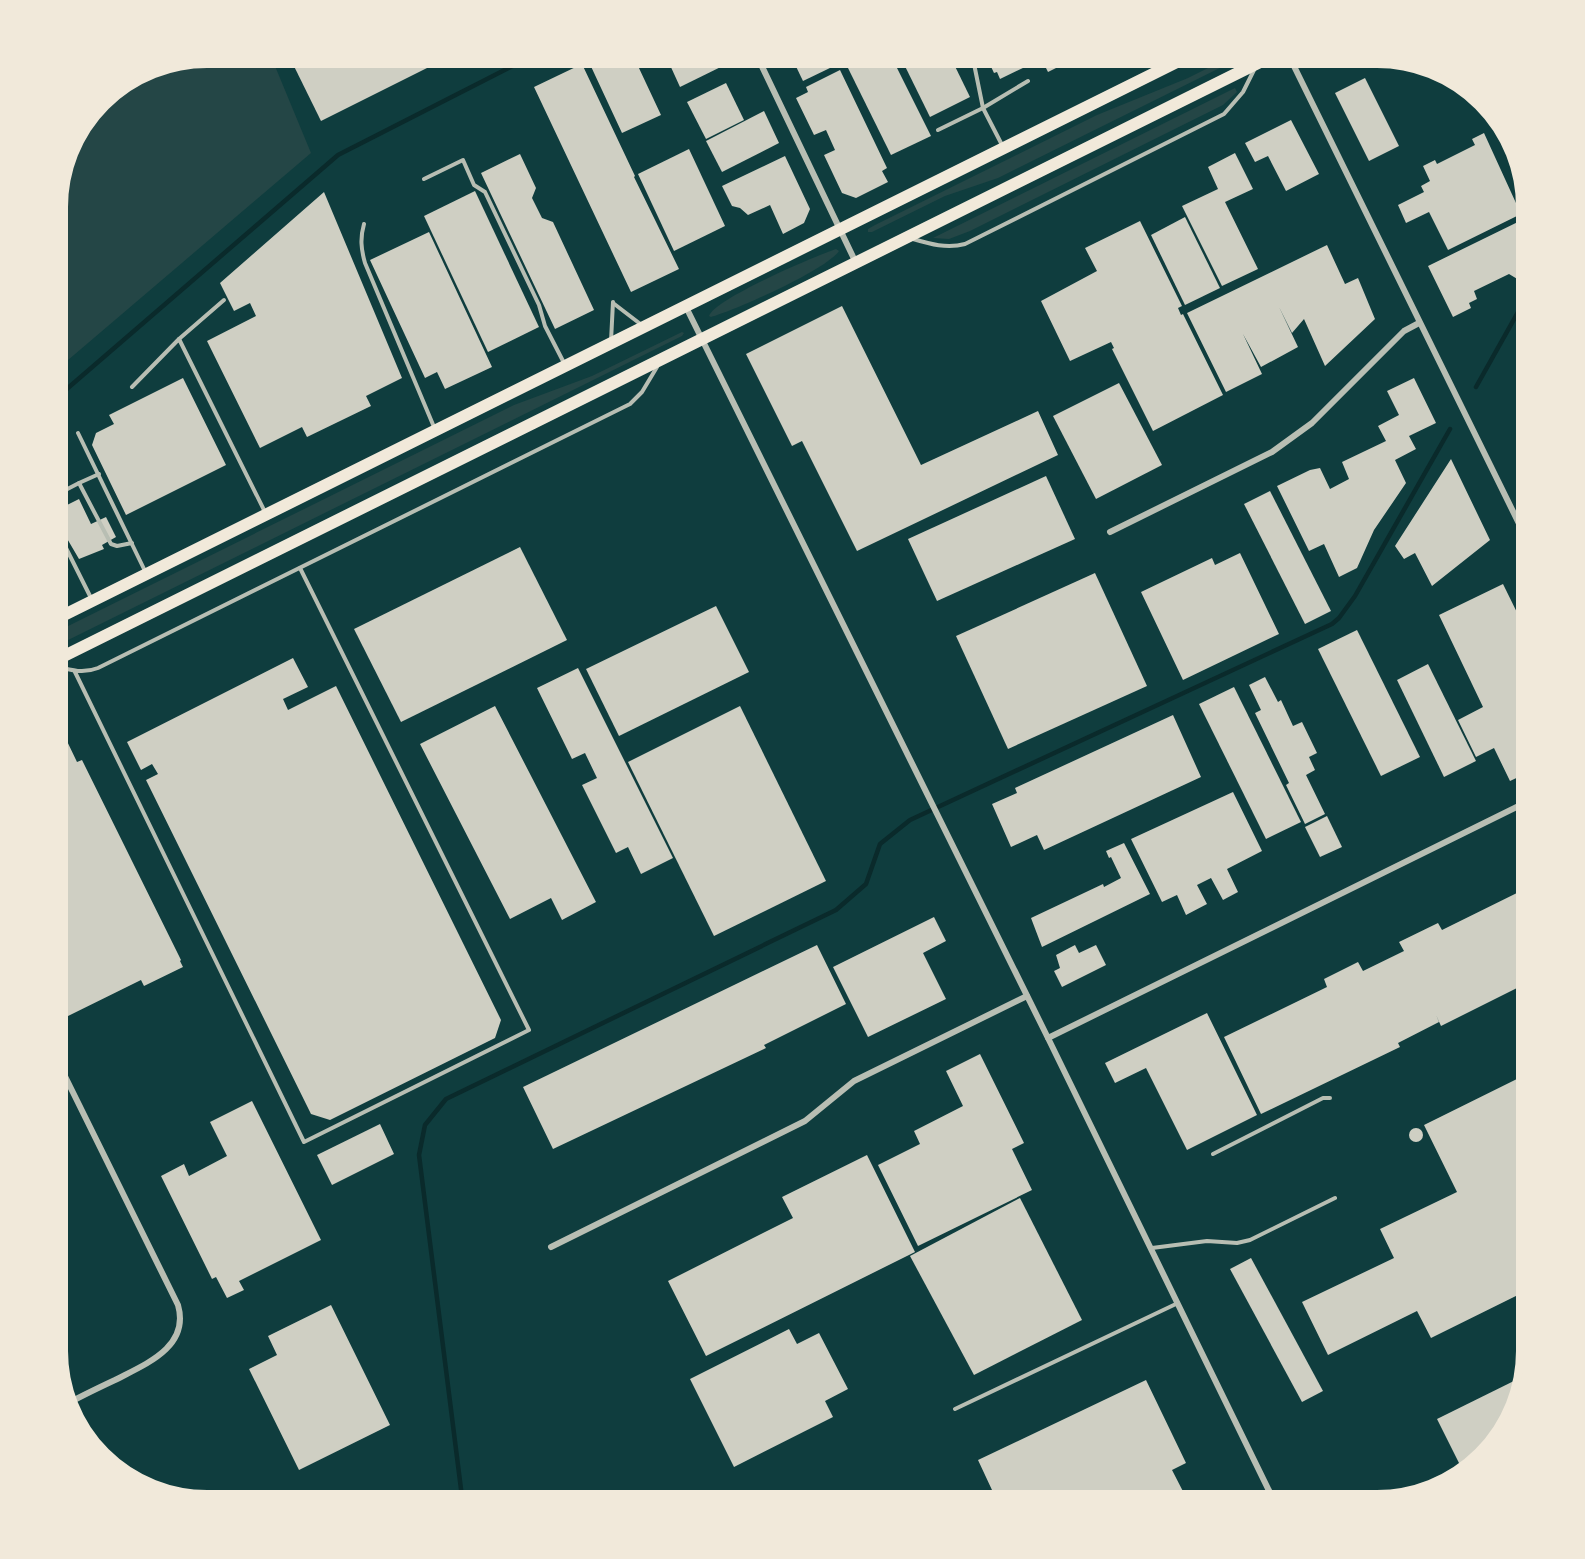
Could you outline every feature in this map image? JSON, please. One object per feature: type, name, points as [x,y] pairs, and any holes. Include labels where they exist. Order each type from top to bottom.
[{"type":"main road","points":[[65,614],[1171,65]]},
{"type":"main road","points":[[65,656],[1255,65]]},
{"type":"street","points":[[761,65],[855,263]]},
{"type":"street","points":[[1293,65],[1520,526]]},
{"type":"street","points":[[686,307],[929,796],[1271,1494]]},
{"type":"street","points":[[1110,532],[1272,452],[1312,423],[1404,331],[1419,323]]},
{"type":"street","points":[[1048,1038],[1520,805]]},
{"type":"street","points":[[551,1247],[805,1121],[854,1081],[1027,996]]},
{"type":"street","points":[[64,1075],[180,1313],[177,1334],[157,1358],[73,1400]]},
{"type":"lane","points":[[974,65],[983,108],[1004,148]]},
{"type":"lane","points":[[908,237],[936,245],[950,246],[965,244],[986,234],[1224,114],[1243,92],[1256,65]]},
{"type":"lane","points":[[938,130],[983,108],[1028,81]]},
{"type":"lane","points":[[423,178],[463,160],[474,185],[485,192],[539,305],[545,326],[566,366]]},
{"type":"lane","points":[[364,224],[360,236],[365,263],[436,431]]},
{"type":"lane","points":[[132,387],[179,339],[224,300]]},
{"type":"lane","points":[[611,344],[613,302],[645,327]]},
{"type":"lane","points":[[179,339],[267,515]]},
{"type":"lane","points":[[65,669],[75,672],[98,668],[630,404],[642,392],[660,361]]},
{"type":"lane","points":[[78,433],[147,574]]},
{"type":"lane","points":[[65,491],[99,474]]},
{"type":"lane","points":[[80,483],[111,544],[117,546],[132,543]]},
{"type":"lane","points":[[65,545],[93,601]]},
{"type":"lane","points":[[75,672],[304,1142],[529,1030],[300,568]]},
{"type":"lane","points":[[1213,1154],[1323,1098],[1330,1098]]},
{"type":"lane","points":[[1151,1248],[1208,1241],[1237,1243],[1250,1240],[1335,1198]]},
{"type":"lane","points":[[955,1409],[1178,1303]]},
{"type":"shaded area","points":[[275,65],[311,153],[65,363],[65,198],[69,170],[79,144],[94,120],[120,94],[153,75],[180,67]]},
{"type":"shaded area","points":[[1214,65],[1226,65],[998,178],[945,196],[868,232],[868,229],[875,225],[1097,115]]},
{"type":"shaded area","points":[[1235,88],[1237,92],[1223,105],[970,231],[949,239],[933,238]]},
{"type":"shaded area","points":[[836,249],[839,251],[831,259],[799,278],[740,306],[709,316],[728,299],[746,289]]},
{"type":"shaded area","points":[[684,333],[65,642],[65,628],[514,405],[592,376]]},
{"type":"building","points":[[293,65],[433,65],[321,121]]},
{"type":"building","points":[[582,65],[679,269],[631,292],[534,87]]},
{"type":"building","points":[[590,65],[640,65],[638,66],[661,115],[622,133]]},
{"type":"building","points":[[670,65],[725,65],[680,87]]},
{"type":"building","points":[[795,65],[836,65],[803,81]]},
{"type":"building","points":[[896,65],[931,136],[891,155],[847,66]]},
{"type":"building","points":[[904,65],[954,65],[970,97],[930,117]]},
{"type":"building","points":[[990,65],[1024,65],[1025,67],[1000,79],[997,72],[994,73]]},
{"type":"building","points":[[1044,65],[1062,65],[1048,72]]},
{"type":"building","points":[[840,70],[887,168],[882,171],[888,182],[856,198],[842,193],[824,155],[835,150],[826,130],[814,135],[796,98],[808,92],[806,87]]},
{"type":"building","points":[[1365,78],[1399,146],[1369,161],[1335,93]]},
{"type":"building","points":[[726,83],[744,120],[706,139],[687,102]]},
{"type":"building","points":[[764,111],[779,143],[722,172],[706,141]]},
{"type":"building","points":[[1291,120],[1319,174],[1286,191],[1268,156],[1255,162],[1245,143]]},
{"type":"building","points":[[1495,127],[1506,144],[1510,157]]},
{"type":"building","points":[[1484,133],[1520,214],[1448,250],[1429,212],[1406,223],[1398,205],[1424,192],[1421,186],[1430,181],[1423,166],[1435,160],[1437,164],[1475,145],[1472,139]]},
{"type":"building","points":[[689,149],[725,226],[674,251],[638,174]]},
{"type":"building","points":[[1235,153],[1253,189],[1225,202],[1258,269],[1222,286],[1182,206],[1218,189],[1208,167]]},
{"type":"building","points":[[520,154],[536,188],[532,198],[542,218],[553,222],[594,310],[555,329],[481,173]]},
{"type":"building","points":[[785,156],[810,209],[804,223],[783,234],[770,205],[748,215],[740,208],[732,206],[722,186]]},
{"type":"building","points":[[475,191],[539,327],[488,352],[424,216]]},
{"type":"building","points":[[324,192],[402,378],[366,396],[371,406],[307,437],[302,427],[260,448],[207,341],[256,316],[250,303],[234,311],[220,283]]},
{"type":"building","points":[[1185,217],[1220,288],[1185,305],[1151,235]]},
{"type":"building","points":[[1140,221],[1182,306],[1178,308],[1181,315],[1183,314],[1223,395],[1153,431],[1112,349],[1114,348],[1111,342],[1070,361],[1041,301],[1097,271],[1085,248]]},
{"type":"building","points":[[1520,221],[1519,280],[1509,274],[1474,291],[1477,299],[1469,303],[1471,308],[1453,317],[1428,266]]},
{"type":"building","points":[[429,232],[492,367],[445,389],[437,372],[425,378],[370,260]]},
{"type":"building","points":[[1327,245],[1345,284],[1358,278],[1375,319],[1325,366],[1304,319],[1292,333],[1279,307],[1298,347],[1261,367],[1243,334],[1262,374],[1226,392],[1187,313]]},
{"type":"building","points":[[842,306],[921,465],[1038,411],[1058,455],[857,551],[802,441],[792,446],[746,354]]},
{"type":"building","points":[[183,378],[226,465],[126,515],[92,445],[96,433],[114,424],[109,415]]},
{"type":"building","points":[[1414,378],[1436,423],[1409,436],[1416,449],[1395,460],[1406,483],[1374,530],[1357,568],[1339,577],[1324,544],[1309,551],[1277,486],[1310,470],[1320,468],[1330,489],[1349,479],[1342,462],[1386,441],[1378,426],[1399,415],[1387,391]]},
{"type":"building","points":[[1119,383],[1162,465],[1096,499],[1053,416]]},
{"type":"building","points":[[1451,459],[1490,540],[1432,586],[1415,553],[1404,559],[1395,546]]},
{"type":"building","points":[[1046,476],[1075,539],[937,601],[908,539]]},
{"type":"building","points":[[1270,491],[1331,611],[1305,624],[1244,504]]},
{"type":"building","points":[[79,499],[91,524],[106,517],[116,537],[102,545],[104,549],[79,559],[65,535],[65,506]]},
{"type":"building","points":[[520,547],[567,640],[401,722],[354,629]]},
{"type":"building","points":[[1240,553],[1279,634],[1183,680],[1141,592],[1212,558],[1215,565]]},
{"type":"building","points":[[1095,573],[1147,686],[1008,749],[956,636]]},
{"type":"building","points":[[1503,584],[1520,619],[1520,776],[1510,781],[1494,748],[1476,757],[1458,720],[1483,707],[1439,615]]},
{"type":"building","points":[[716,606],[749,672],[619,736],[586,669]]},
{"type":"building","points":[[1357,630],[1420,757],[1381,776],[1318,649]]},
{"type":"building","points":[[293,658],[308,687],[283,699],[288,710],[336,686],[501,1020],[495,1038],[330,1120],[311,1114],[146,780],[158,774],[152,764],[141,770],[127,742]]},
{"type":"building","points":[[1428,664],[1476,761],[1444,777],[1397,680]]},
{"type":"building","points":[[578,668],[673,858],[641,874],[628,847],[616,853],[582,785],[597,778],[585,753],[572,759],[537,688]]},
{"type":"building","points":[[1265,677],[1278,702],[1281,700],[1293,726],[1302,722],[1317,753],[1309,757],[1315,770],[1306,775],[1325,814],[1305,824],[1286,785],[1289,783],[1255,713],[1261,710],[1249,685]]},
{"type":"building","points":[[1234,687],[1301,822],[1266,839],[1199,704]]},
{"type":"building","points":[[495,706],[596,902],[562,920],[551,898],[510,919],[420,744]]},
{"type":"building","points":[[740,706],[826,881],[714,936],[628,762]]},
{"type":"building","points":[[1173,715],[1201,777],[1044,850],[1037,835],[1011,847],[992,804],[1017,793],[1015,788]]},
{"type":"building","points":[[65,737],[77,762],[82,760],[183,967],[144,986],[141,980],[64,1018]]},
{"type":"building","points":[[1233,792],[1262,851],[1227,869],[1238,892],[1223,900],[1211,878],[1197,885],[1207,904],[1186,915],[1177,895],[1162,902],[1131,839]]},
{"type":"building","points":[[1327,816],[1342,847],[1320,857],[1305,827]]},
{"type":"building","points":[[1124,843],[1150,894],[1042,947],[1031,918],[1103,884],[1104,887],[1121,878],[1106,851]]},
{"type":"building","points":[[1520,891],[1520,986],[1441,1026],[1436,1015],[1439,1022],[1398,1043],[1400,1047],[1261,1114],[1224,1037],[1327,987],[1324,979],[1358,962],[1363,971],[1404,951],[1399,942],[1438,923],[1442,930]]},
{"type":"building","points":[[934,917],[946,941],[923,953],[946,999],[868,1037],[833,967]]},
{"type":"building","points":[[817,945],[846,1004],[764,1045],[766,1048],[553,1149],[523,1087]]},
{"type":"building","points":[[1075,945],[1079,953],[1096,945],[1106,965],[1062,987],[1054,971],[1060,968],[1056,955]]},
{"type":"building","points":[[1207,1013],[1257,1115],[1187,1150],[1146,1068],[1115,1083],[1105,1063]]},
{"type":"building","points":[[980,1054],[1024,1143],[1012,1149],[1032,1190],[918,1246],[878,1165],[920,1144],[914,1131],[963,1106],[946,1071]]},
{"type":"building","points":[[1520,1077],[1520,1294],[1431,1338],[1417,1311],[1328,1355],[1302,1302],[1394,1258],[1380,1229],[1457,1192],[1424,1125]]},
{"type":"building","points":[[252,1101],[321,1240],[239,1281],[244,1290],[227,1298],[216,1277],[212,1279],[161,1176],[184,1164],[189,1176],[227,1156],[210,1122]]},
{"type":"building","points":[[380,1124],[394,1154],[332,1185],[317,1155]]},
{"type":"building","points":[[1416,1128],[1421,1130],[1423,1135],[1421,1140],[1416,1142],[1411,1140],[1409,1135],[1411,1130]]},
{"type":"building","points":[[867,1155],[915,1252],[706,1356],[668,1281],[793,1218],[782,1197]]},
{"type":"building","points":[[1020,1198],[1082,1320],[974,1375],[910,1256]]},
{"type":"building","points":[[1251,1258],[1323,1391],[1302,1402],[1230,1269]]},
{"type":"building","points":[[331,1305],[390,1425],[299,1470],[249,1369],[277,1355],[268,1336]]},
{"type":"building","points":[[789,1329],[797,1344],[819,1333],[848,1389],[825,1401],[833,1417],[734,1467],[690,1379]]},
{"type":"building","points":[[1518,1379],[1506,1415],[1491,1439],[1461,1467],[1437,1419]]},
{"type":"building","points":[[1146,1380],[1186,1463],[1172,1470],[1184,1494],[994,1494],[978,1460]]},
{"type":"waterway","points":[[65,391],[338,155],[514,65]]},
{"type":"waterway","points":[[1476,387],[1520,309]]},
{"type":"waterway","points":[[462,1494],[419,1155],[425,1125],[446,1099],[836,910],[866,884],[880,844],[910,820],[1332,624],[1355,596],[1450,429]]}]
